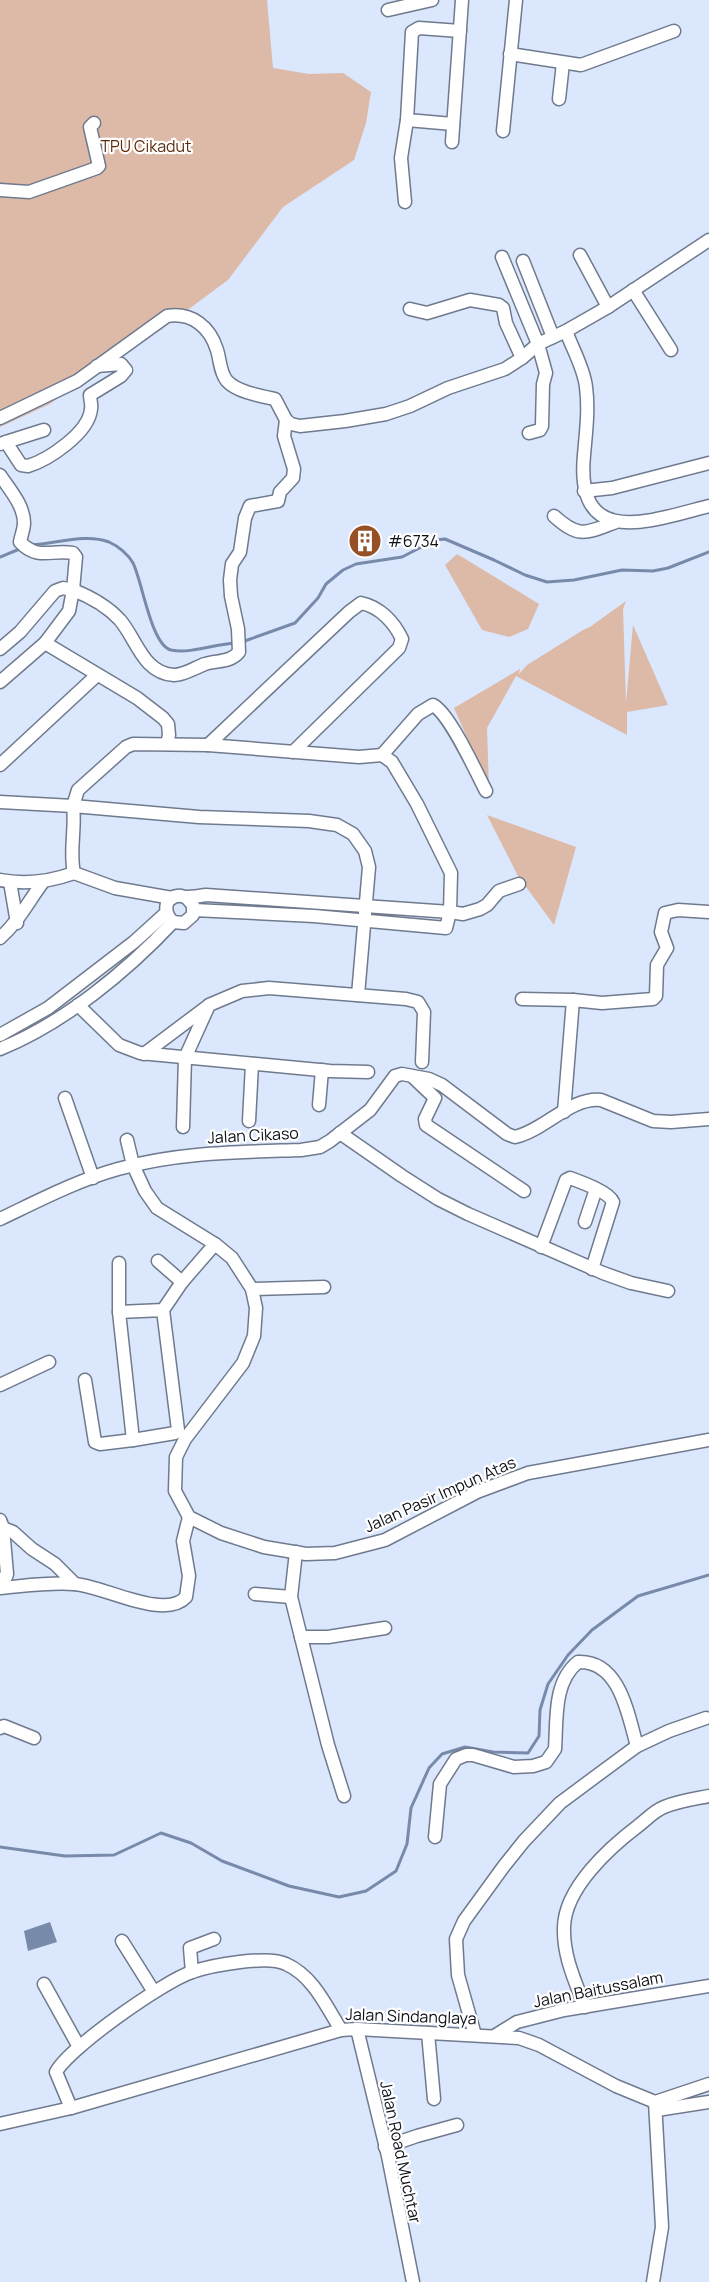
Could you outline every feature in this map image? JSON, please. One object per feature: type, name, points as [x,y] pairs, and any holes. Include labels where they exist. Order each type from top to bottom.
[{"type":"street","points":[[388,10],[432,0]]},
{"type":"street","points":[[452,142],[462,0]]},
{"type":"street","points":[[503,131],[516,0]]},
{"type":"street","points":[[405,202],[401,158],[407,120],[412,32],[419,28],[460,31]]},
{"type":"street","points":[[510,54],[581,65],[674,31]]},
{"type":"street","points":[[559,99],[563,63]]},
{"type":"street","points":[[407,120],[453,124]]},
{"type":"street","points":[[0,190],[29,192],[97,168],[99,166],[90,135],[90,127],[94,123]]},
{"type":"street","points":[[0,418],[77,381],[167,316],[177,314],[194,318],[210,334],[225,380],[231,385],[275,399],[286,420],[291,424],[300,426],[386,414],[448,388],[505,369],[538,344],[608,307],[709,240]]},
{"type":"street","points":[[580,255],[608,307]]},
{"type":"street","points":[[502,257],[538,344],[546,373],[543,384],[543,426],[540,430],[529,434]]},
{"type":"street","points":[[523,261],[553,337]]},
{"type":"street","points":[[633,290],[671,350]]},
{"type":"street","points":[[410,309],[427,313],[470,300],[496,303],[502,308],[506,323],[522,358]]},
{"type":"street","points":[[566,331],[586,384],[588,432],[584,455],[584,491],[597,513],[616,522],[628,524],[655,520],[709,506]]},
{"type":"street","points":[[44,430],[3,443],[21,465],[28,466],[56,452],[73,439],[91,411],[90,395],[121,376],[126,370],[122,364],[96,366]]},
{"type":"street","points":[[0,649],[20,632],[55,591],[63,588],[91,597],[107,609],[120,621],[145,660],[168,674],[181,674],[236,656],[240,645],[231,596],[232,564],[240,552],[245,518],[250,506],[278,501],[280,492],[293,478],[294,469],[285,436],[286,420]]},
{"type":"street","points":[[584,491],[612,488],[709,463]]},
{"type":"street","points":[[0,475],[17,501],[23,516],[24,546],[46,554],[73,553],[76,557],[69,611],[45,644],[0,682]]},
{"type":"street","points":[[592,530],[597,513]]},
{"type":"street","points":[[554,516],[568,529],[582,533],[616,522]]},
{"type":"street","points":[[208,745],[349,612],[361,603],[369,605],[382,613],[396,627],[402,639],[399,648],[293,752]]},
{"type":"street","points":[[45,644],[137,698],[163,718],[168,724],[167,744]]},
{"type":"street","points":[[0,765],[97,675]]},
{"type":"street","points":[[382,755],[418,714],[434,705],[441,710],[448,721],[486,791]]},
{"type":"street","points":[[74,873],[72,843],[75,819],[72,806],[78,790],[126,747],[140,744],[208,745],[358,757],[382,755],[392,762],[441,851],[450,873],[450,912],[446,928],[314,916],[194,910]]},
{"type":"street","points":[[0,802],[199,817],[309,821],[337,825],[353,834],[365,851],[369,867],[358,995]]},
{"type":"street","points":[[17,923],[5,881],[43,882],[74,873],[115,888],[172,898],[206,895],[463,914],[480,909],[487,905],[499,891],[519,884]]},
{"type":"street","points":[[0,938],[17,923],[27,902],[43,882]]},
{"type":"street","points":[[169,917],[184,923],[189,920],[194,910],[190,900],[186,897]]},
{"type":"street","points":[[169,917],[166,907],[172,898]]},
{"type":"street","points":[[522,999],[602,1003],[653,999],[656,996],[657,965],[668,948],[661,932],[665,913],[678,910],[709,912]]},
{"type":"street","points":[[0,1049],[50,1025],[78,1005],[145,950],[169,917]]},
{"type":"street","points":[[0,1035],[48,1008],[169,917]]},
{"type":"street","points":[[144,1054],[209,1005],[242,991],[269,988],[406,999],[422,1005],[424,1012],[422,1062]]},
{"type":"street","points":[[564,1112],[573,1000]]},
{"type":"street","points":[[78,1005],[118,1045],[144,1054],[369,1072]]},
{"type":"street","points":[[183,1127],[185,1058],[209,1005]]},
{"type":"street","points":[[249,1121],[252,1064]]},
{"type":"street","points":[[319,1105],[322,1070]]},
{"type":"street","points":[[410,1074],[442,1085],[511,1136],[519,1136],[592,1099],[601,1100],[653,1121],[709,1119]]},
{"type":"street","points":[[410,1074],[435,1098],[425,1119],[426,1125],[524,1191]]},
{"type":"street","name":"Jalan Cikaso","points":[[0,1219],[55,1193],[133,1165],[173,1157],[320,1147],[376,1103],[395,1076],[410,1074]]},
{"type":"street","points":[[65,1098],[93,1179]]},
{"type":"street","points":[[340,1132],[438,1199],[592,1269],[631,1283],[668,1291]]},
{"type":"street","points":[[0,1588],[75,1584],[156,1605],[179,1603],[186,1597],[189,1576],[183,1541],[189,1517],[175,1491],[176,1457],[185,1439],[231,1381],[251,1346],[256,1323],[252,1289],[232,1258],[215,1244],[158,1208],[145,1191],[133,1165],[127,1140]]},
{"type":"street","points":[[541,1246],[566,1180],[570,1178],[596,1189],[609,1195],[613,1202],[592,1269]]},
{"type":"street","points":[[585,1222],[596,1189]]},
{"type":"street","points":[[85,1380],[95,1442],[133,1440],[175,1433],[178,1430],[163,1310],[182,1282],[215,1244]]},
{"type":"street","points":[[158,1261],[182,1282]]},
{"type":"street","points":[[119,1263],[119,1312],[133,1440]]},
{"type":"street","points":[[252,1289],[324,1287]]},
{"type":"street","points":[[119,1312],[163,1310]]},
{"type":"street","points":[[0,1385],[49,1362]]},
{"type":"street","name":"Jalan Pasir Impun Atas","points":[[189,1517],[241,1541],[296,1552],[335,1553],[385,1540],[477,1492],[528,1473],[709,1440]]},
{"type":"street","points":[[1,1524],[32,1549],[56,1564],[75,1584]]},
{"type":"street","points":[[0,1580],[7,1576],[1,1524]]},
{"type":"street","points":[[296,1552],[291,1597],[328,1745],[344,1796]]},
{"type":"street","points":[[255,1594],[291,1597]]},
{"type":"street","points":[[301,1637],[328,1637],[385,1628]]},
{"type":"street","points":[[435,1837],[440,1784],[456,1759],[474,1755],[514,1767],[533,1766],[546,1762],[555,1749],[560,1693],[565,1676],[578,1662],[590,1662],[600,1666],[614,1681],[623,1698],[637,1746]]},
{"type":"street","points":[[475,2035],[458,1975],[456,1939],[524,1841],[560,1803],[637,1746],[669,1731],[706,1718]]},
{"type":"street","points":[[0,1728],[4,1726],[34,1738]]},
{"type":"street","points":[[585,2007],[565,1954],[563,1926],[569,1906],[585,1876],[622,1837],[653,1814],[684,1801],[709,1796]]},
{"type":"street","points":[[192,1972],[190,1948],[214,1939]]},
{"type":"street","points":[[122,1941],[154,1992]]},
{"type":"street","points":[[71,2108],[56,2072],[79,2047],[154,1992],[192,1972],[268,1959],[285,1963],[304,1975],[312,1984],[341,2030]]},
{"type":"street","points":[[44,1984],[79,2047]]},
{"type":"street","name":"Jalan Baitussalam","points":[[496,2036],[517,2022],[585,2007],[709,1986]]},
{"type":"street","name":"Jalan Sindanglaya","points":[[0,2124],[71,2108],[341,2030],[357,2029],[519,2038],[538,2045],[656,2106]]},
{"type":"street","name":"Jalan Road Muchtar","points":[[357,2029],[385,2147],[413,2282]]},
{"type":"street","points":[[428,2033],[434,2099]]},
{"type":"street","points":[[656,2106],[709,2084]]},
{"type":"street","points":[[656,2106],[709,2102]]},
{"type":"street","points":[[653,2282],[662,2227],[656,2106]]},
{"type":"street","points":[[385,2147],[457,2125]]},
{"type":"green space","name":"TPU Cikadut","points":[[0,0],[267,0],[273,68],[309,74],[343,73],[371,92],[366,123],[354,160],[283,207],[228,280],[159,331],[98,366],[50,404],[0,427]]},
{"type":"green space","points":[[457,554],[539,604],[528,629],[509,637],[482,630],[445,565]]},
{"type":"green space","points":[[626,601],[623,609],[626,703],[633,625],[668,705],[627,712],[627,735],[516,676],[487,728],[489,788],[454,708],[520,669],[519,674],[527,665],[590,627]]},
{"type":"green space","points":[[487,815],[576,847],[554,925],[518,876]]},
{"type":"water","points":[[50,1922],[57,1942],[28,1951],[24,1931]]},
{"type":"waterway","points":[[31,545],[80,539],[109,542],[128,556],[133,563],[153,625],[164,646],[171,650],[187,651],[235,643]]},
{"type":"waterway","points":[[242,642],[295,623],[318,598],[326,584],[343,570],[356,564],[402,557],[435,540],[445,539],[525,575],[547,582],[574,580],[622,570],[653,571],[668,568],[709,552]]},
{"type":"waterway","points":[[0,557],[22,548]]},
{"type":"waterway","points":[[0,1847],[65,1856],[114,1855],[161,1833],[191,1843],[222,1861],[289,1886],[339,1897],[366,1891],[396,1871],[407,1844],[411,1808],[429,1768],[442,1754],[465,1747],[493,1752],[528,1753],[539,1736],[540,1710],[548,1684],[568,1655],[592,1630],[638,1596],[709,1575]]},
{"type":"place","name":"#6734","points":[[365,541]]}]
